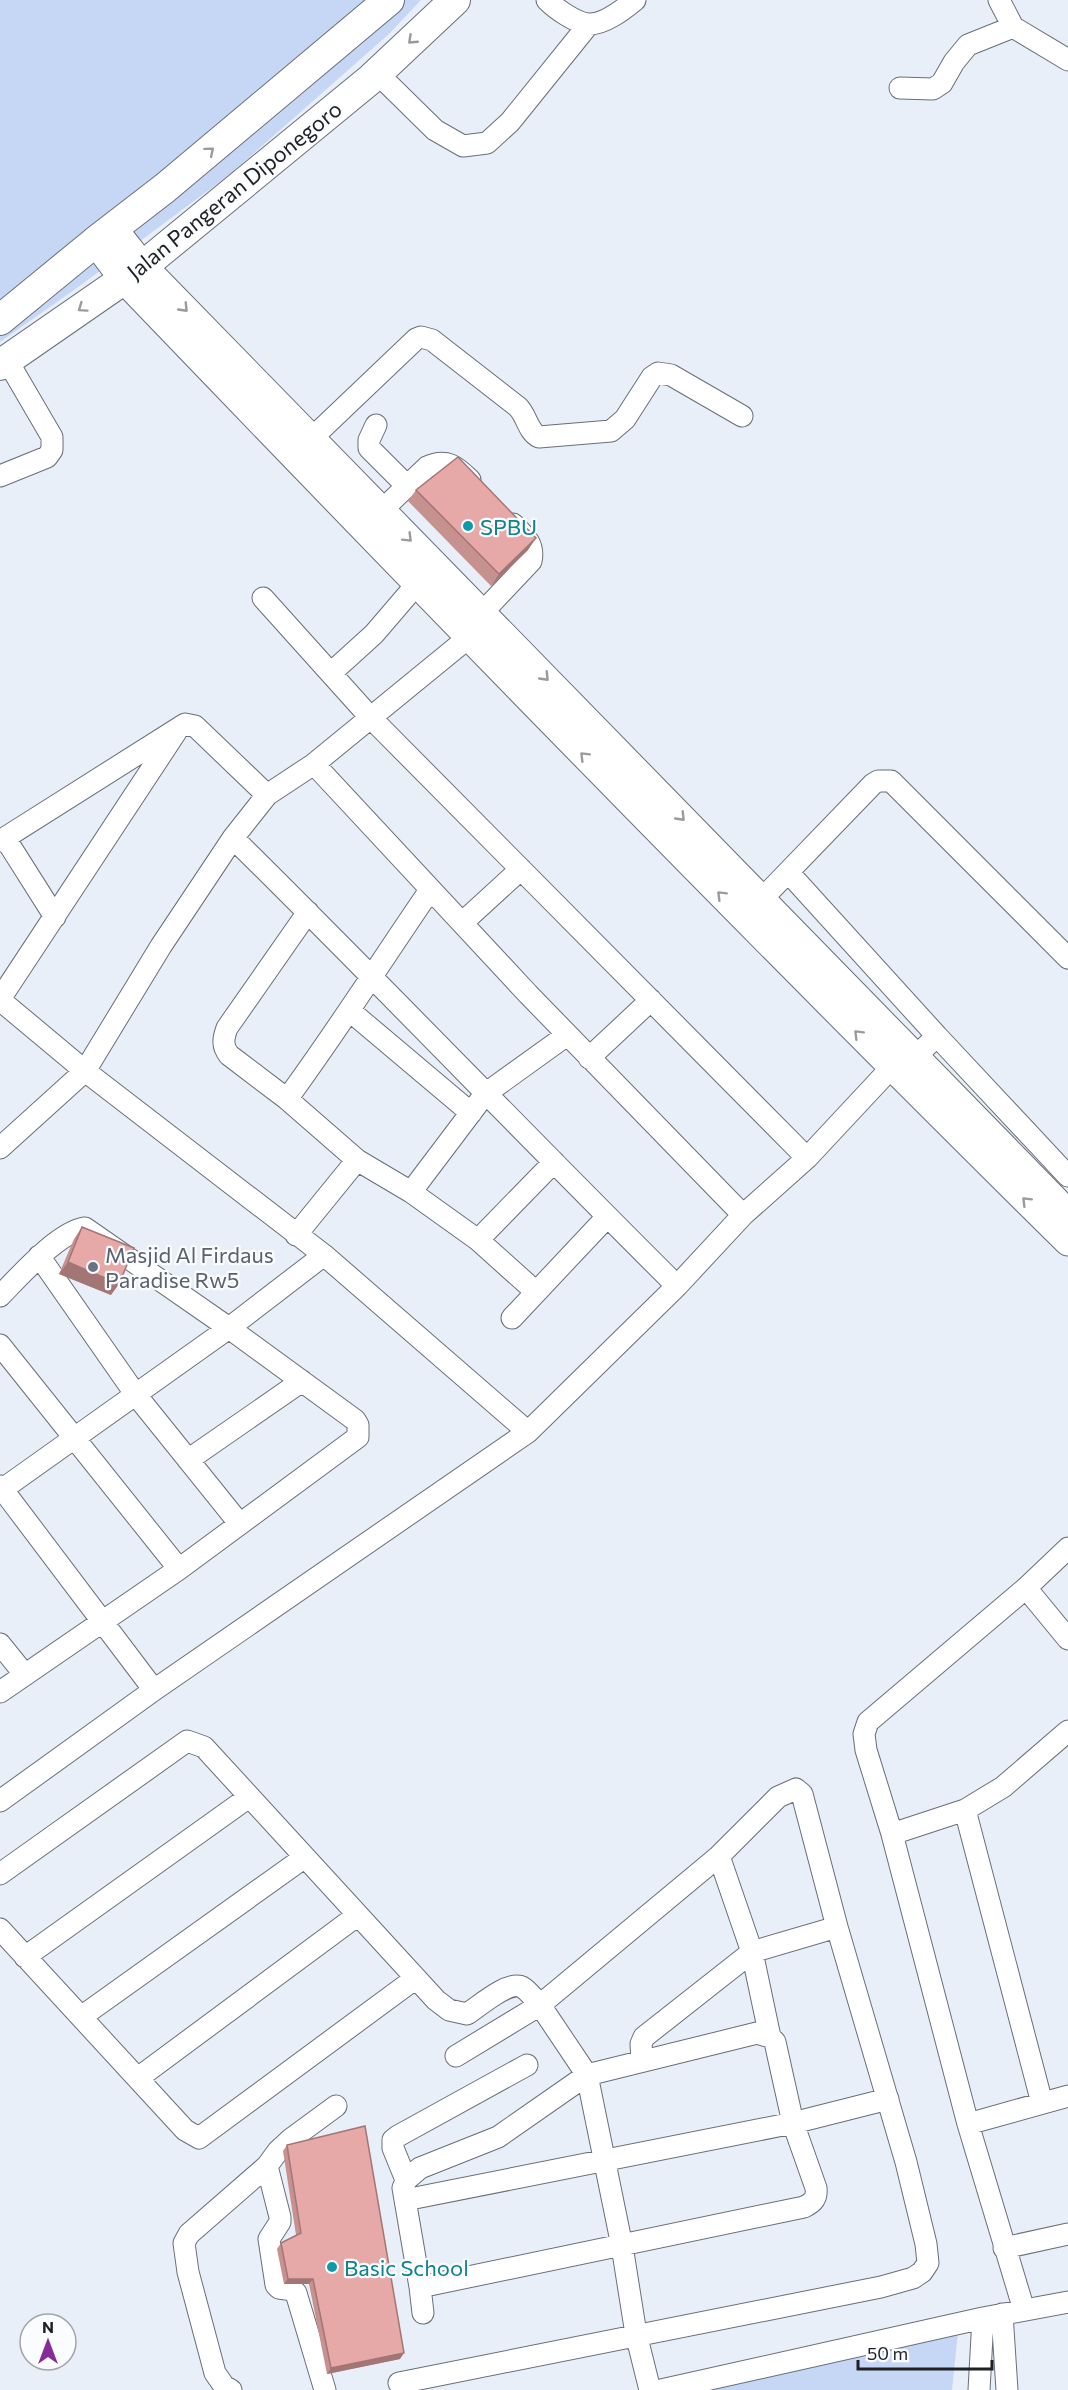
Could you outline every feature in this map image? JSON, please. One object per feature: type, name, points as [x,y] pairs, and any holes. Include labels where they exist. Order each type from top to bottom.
[{"type":"highway","name":"Jalan Pangeran Diponegoro","points":[[0,320],[165,188],[389,0]]},
{"type":"highway","name":"Jalan Pangeran Diponegoro","points":[[4,362],[133,273],[377,73],[455,0]]},
{"type":"main road","points":[[104,235],[133,273],[339,486],[416,585],[468,638],[903,1062],[1065,1206]]},
{"type":"main road","points":[[133,273],[311,439],[339,486],[381,511],[761,900],[903,1062],[1068,1242]]},
{"type":"street","points":[[548,0],[559,11],[589,24]]},
{"type":"street","points":[[377,73],[435,130],[463,146],[487,143],[510,122],[589,24],[616,15],[634,0]]},
{"type":"street","points":[[999,0],[1013,27],[1068,60]]},
{"type":"street","points":[[900,88],[933,89],[942,83],[954,62],[968,45],[1013,27]]},
{"type":"street","points":[[311,439],[416,339],[421,337],[432,339],[518,407],[524,413],[534,435],[539,437],[612,431],[625,419],[652,377],[658,373],[671,375],[742,416]]},
{"type":"street","points":[[0,476],[47,457],[53,444],[52,437],[4,362]]},
{"type":"street","points":[[376,425],[369,440],[369,448],[407,486]]},
{"type":"street","points":[[381,511],[427,467],[442,462],[458,468],[481,491]]},
{"type":"street","points":[[482,613],[531,561],[532,555],[532,548],[527,539],[496,507]]},
{"type":"street","points":[[331,673],[374,634],[416,585]]},
{"type":"street","points":[[263,598],[370,717],[807,1158]]},
{"type":"street","points":[[0,1148],[85,1071],[161,946],[233,838],[267,795],[314,764],[468,638]]},
{"type":"street","points":[[55,917],[3,840],[179,726],[190,723],[195,726],[267,795]]},
{"type":"street","points":[[179,726],[0,1000],[85,1071],[324,1255],[528,1432]]},
{"type":"street","points":[[314,764],[567,1035],[743,1215]]},
{"type":"street","points":[[761,900],[873,784],[878,781],[891,781],[1068,958]]},
{"type":"street","points":[[233,838],[372,975],[485,1094],[677,1286]]},
{"type":"street","points":[[462,922],[520,868]]},
{"type":"street","points":[[788,872],[1068,1176]]},
{"type":"street","points":[[287,1099],[350,1011],[430,890]]},
{"type":"street","points":[[308,912],[227,1028],[223,1040],[224,1049],[287,1099],[357,1160],[411,1192],[478,1240],[536,1292]]},
{"type":"street","points":[[589,1058],[651,1000]]},
{"type":"street","points":[[350,1011],[471,1113]]},
{"type":"street","points":[[411,1192],[485,1094],[567,1035]]},
{"type":"street","points":[[0,1801],[154,1690],[528,1432],[677,1286],[743,1215],[807,1158],[903,1062],[937,1036]]},
{"type":"street","points":[[296,1235],[357,1160]]},
{"type":"street","points":[[478,1240],[554,1162]]},
{"type":"street","points":[[512,1318],[607,1217]]},
{"type":"street","points":[[0,1296],[39,1256],[72,1232],[85,1228],[229,1328],[355,1420],[358,1425],[358,1437],[179,1569],[0,1692]]},
{"type":"street","points":[[154,1690],[104,1621],[1,1489],[229,1328],[324,1255]]},
{"type":"street","points":[[39,1256],[136,1395],[239,1523]]},
{"type":"street","points":[[0,1345],[179,1569]]},
{"type":"street","points":[[188,1460],[302,1381]]},
{"type":"street","points":[[1024,2310],[968,2124],[892,1834],[866,1750],[864,1734],[868,1722],[1026,1588],[1068,1548]]},
{"type":"street","points":[[1026,1588],[1068,1639]]},
{"type":"street","points":[[0,1644],[25,1675]]},
{"type":"street","points":[[892,1834],[965,1810],[1003,1787],[1068,1731]]},
{"type":"street","points":[[0,1874],[187,1741],[204,1747],[436,2000],[448,2010],[467,2014],[504,1989],[516,1985],[524,1988],[540,2005],[586,2075],[622,2246],[636,2334],[650,2390]]},
{"type":"street","points":[[399,2383],[880,2287],[913,2278],[922,2272],[928,2263],[926,2244],[888,2099],[837,1927],[802,1794],[796,1789],[778,1797],[719,1856],[540,2005],[456,2056]]},
{"type":"street","points":[[26,1957],[249,1797]]},
{"type":"street","points":[[965,1810],[1042,2103]]},
{"type":"street","points":[[719,1856],[752,1952],[770,2037]]},
{"type":"street","points":[[81,2017],[305,1857]]},
{"type":"street","points":[[138,2078],[358,1915]]},
{"type":"street","points":[[642,2060],[641,2044],[644,2037],[752,1952],[837,1927]]},
{"type":"street","points":[[0,1929],[185,2130],[199,2138],[416,1978]]},
{"type":"street","points":[[406,2190],[420,2168],[498,2137],[586,2075],[757,2033],[770,2037],[775,2042],[794,2123],[816,2188],[816,2196],[812,2203],[804,2207],[420,2287]]},
{"type":"street","points":[[423,2313],[406,2190],[393,2148],[393,2140],[527,2065]]},
{"type":"street","points":[[968,2124],[1068,2096]]},
{"type":"street","points":[[406,2190],[604,2162],[794,2123],[888,2099]]},
{"type":"street","points":[[231,2390],[224,2386],[216,2373],[188,2272],[184,2243],[189,2234],[267,2166],[291,2139],[336,2106]]},
{"type":"street","points":[[267,2166],[280,2217],[280,2222],[269,2239],[276,2285],[296,2293],[325,2390]]},
{"type":"street","points":[[1004,2248],[1068,2234]]},
{"type":"street","points":[[661,2390],[692,2386],[992,2316],[1068,2302]]},
{"type":"street","points":[[979,2390],[992,2316]]},
{"type":"street","points":[[992,2316],[1007,2390]]},
{"type":"shaded area","points":[[0,0],[421,0],[389,34],[229,175],[0,342]]},
{"type":"shaded area","points":[[958,2332],[952,2390],[702,2390]]},
{"type":"building","name":"SPBU","points":[[458,457],[536,538],[499,574],[416,490]]},
{"type":"building","points":[[82,1227],[134,1248],[119,1284],[68,1262]]},
{"type":"building","name":"Basic School","points":[[365,2126],[404,2353],[331,2368],[313,2279],[288,2279],[281,2243],[301,2233],[287,2145]]},
{"type":"place","name":"SPBU","points":[[468,526]]},
{"type":"place","name":"Masjid Al Firdaus Paradise Rw5","points":[[93,1267]]},
{"type":"place","name":"Basic School","points":[[332,2267]]}]
